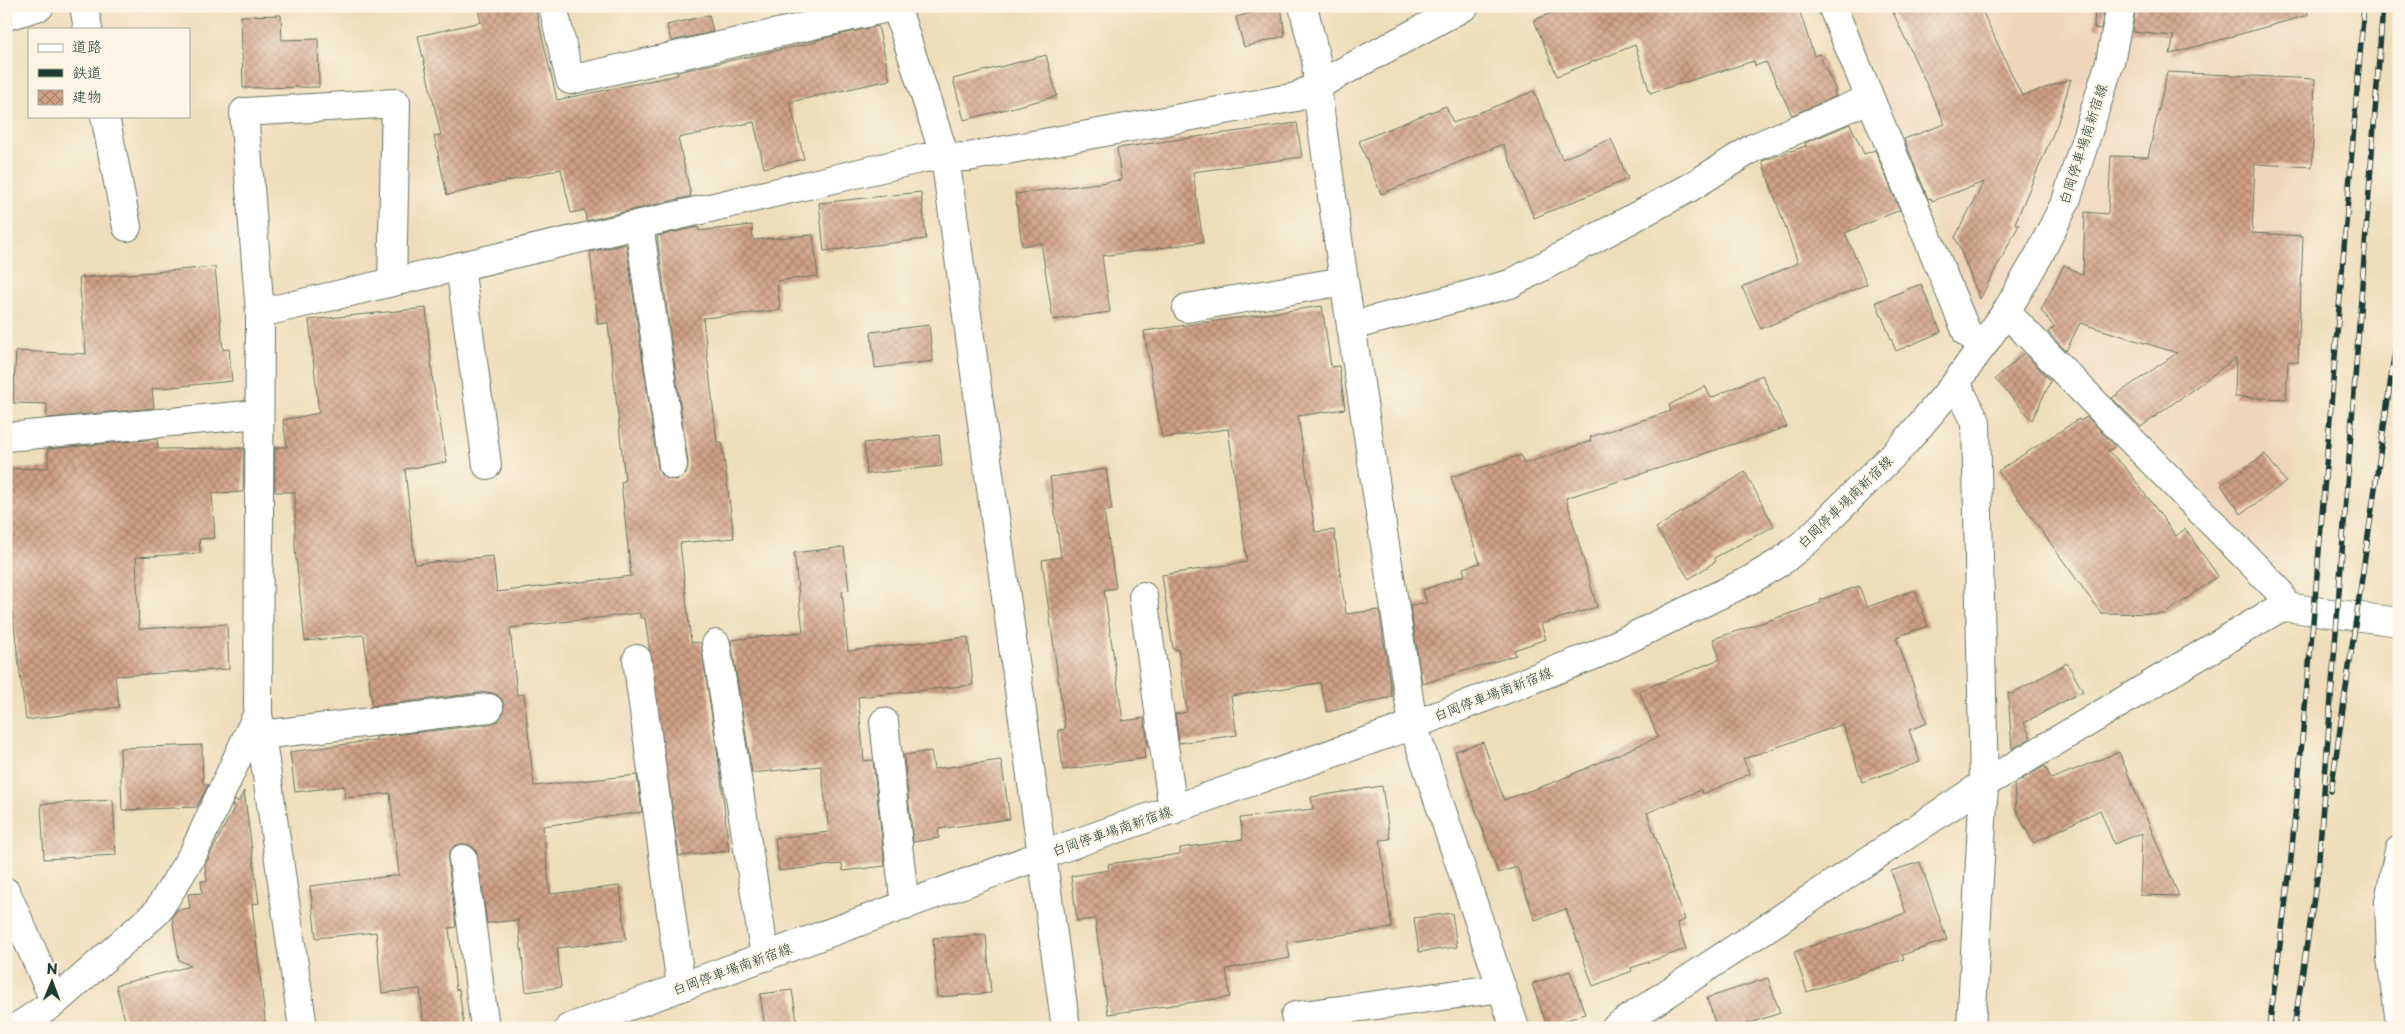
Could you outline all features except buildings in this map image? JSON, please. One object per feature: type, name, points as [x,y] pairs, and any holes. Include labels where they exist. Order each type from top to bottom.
[{"type":"street","points":[[6,16],[40,6]]},
{"type":"street","points":[[84,6],[88,28]]},
{"type":"street","points":[[553,6],[570,80],[896,6],[945,157],[1066,1028]]},
{"type":"street","points":[[1303,6],[1319,84],[1319,105],[1344,281],[1413,725],[1515,1028]]},
{"type":"street","points":[[260,313],[924,158],[968,157],[1296,97],[1465,6]]},
{"type":"street","points":[[1832,6],[1967,333],[1984,344]]},
{"type":"street","name":"白岡停車場南新宿線","points":[[569,1028],[1042,855],[1413,725],[1594,655],[1750,580],[1782,561],[1808,540],[1903,445],[1956,383],[2006,312],[2066,201],[2110,62],[2121,6]]},
{"type":"street","points":[[1351,326],[1510,284],[1689,188],[1753,148],[1869,99]]},
{"type":"street","points":[[304,1028],[260,724],[260,313],[244,112],[396,104],[392,282]]},
{"type":"street","points":[[105,118],[127,227]]},
{"type":"street","points":[[639,224],[673,466]]},
{"type":"street","points":[[460,266],[487,465]]},
{"type":"street","points":[[1187,308],[1344,281]]},
{"type":"street","points":[[2006,312],[2279,591],[2284,607]]},
{"type":"street","points":[[1956,383],[1976,422],[1984,784],[1971,1028]]},
{"type":"street","points":[[6,438],[259,414]]},
{"type":"street","points":[[1143,596],[1173,810]]},
{"type":"street","points":[[1615,1028],[1984,784],[2276,610],[2284,607],[2399,622]]},
{"type":"street","points":[[716,644],[765,957]]},
{"type":"street","points":[[637,658],[681,987]]},
{"type":"street","points":[[260,724],[489,708]]},
{"type":"street","points":[[884,722],[905,906]]},
{"type":"street","points":[[16,1028],[55,1002],[158,912],[193,854],[260,724]]},
{"type":"street","points":[[2386,1028],[2398,1014],[2391,958],[2389,901],[2399,850]]},
{"type":"street","points":[[463,859],[485,1028]]},
{"type":"street","points":[[6,892],[55,1002]]},
{"type":"street","points":[[1295,1016],[1502,988]]},
{"type":"shaded area","points":[[1849,6],[2331,6],[2285,578],[1995,286],[1975,317]]},
{"type":"railway","points":[[2269,1028],[2290,869],[2314,611],[2364,6]]},
{"type":"railway","points":[[2318,871],[2383,6]]},
{"type":"railway","points":[[2331,791],[2399,323]]},
{"type":"railway","points":[[2294,1028],[2319,865]]}]
